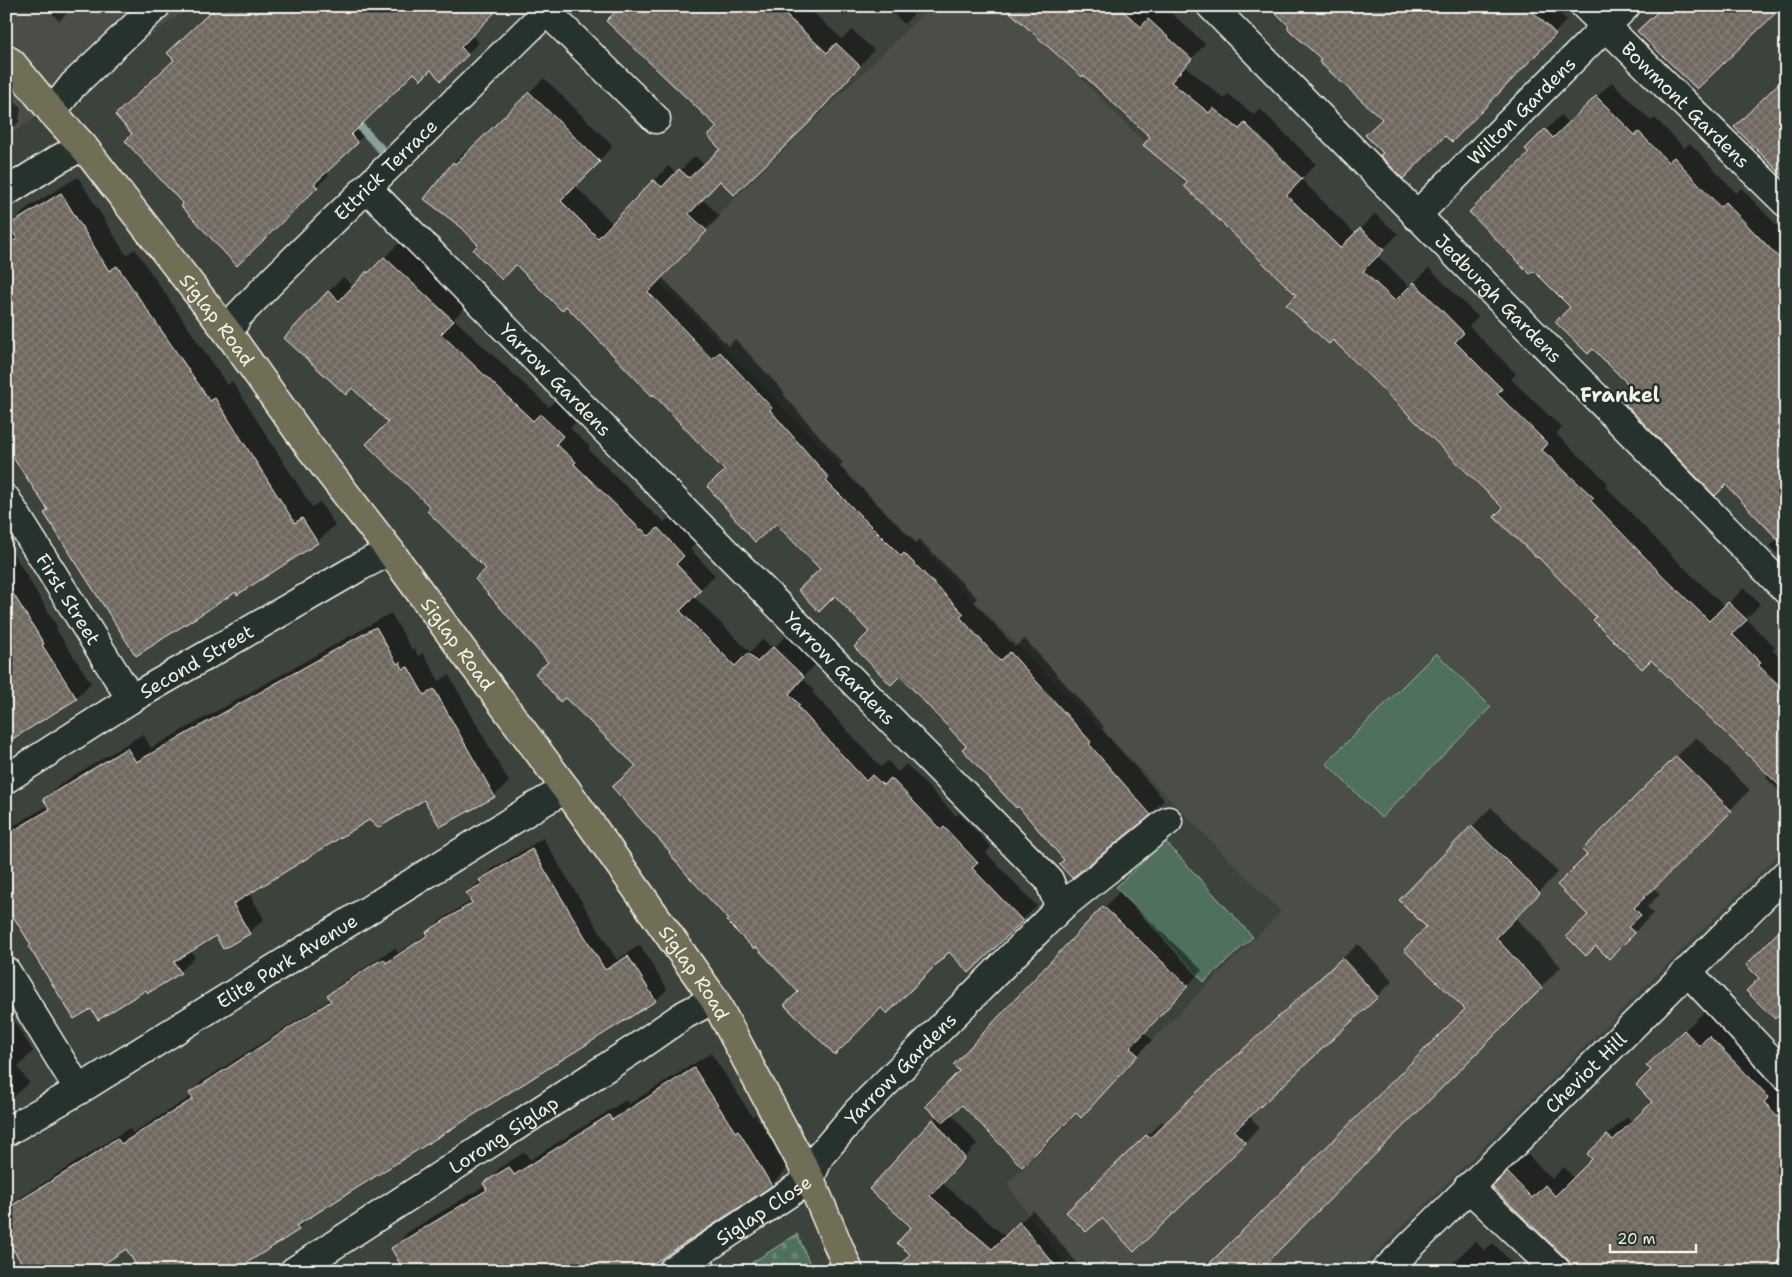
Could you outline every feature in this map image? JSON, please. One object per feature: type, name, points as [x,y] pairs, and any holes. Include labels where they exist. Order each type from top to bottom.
[{"type":"main road","name":"Siglap Road","points":[[6,59],[12,63],[82,146],[229,334],[308,445],[390,550],[468,659],[566,789],[714,999],[815,1168],[849,1271]]},
{"type":"street","points":[[52,112],[74,85],[156,6]]},
{"type":"street","name":"Jedburgh Gardens","points":[[1211,6],[1786,590]]},
{"type":"street","name":"Bowmont Gardens","points":[[1586,6],[1786,204]]},
{"type":"street","name":"Wilton Gardens","points":[[1416,216],[1626,6]]},
{"type":"street","name":"Ettrick Terrace","points":[[229,334],[237,317],[550,9],[656,119]]},
{"type":"street","points":[[6,192],[82,146]]},
{"type":"street","name":"Yarrow Gardens","points":[[367,188],[1050,880],[1060,908],[857,1112],[815,1168]]},
{"type":"street","name":"First Street","points":[[6,498],[131,699]]},
{"type":"street","name":"Second Street","points":[[6,779],[131,699],[390,550]]},
{"type":"street","name":"Elite Park Avenue","points":[[6,1132],[79,1090],[534,807],[566,789]]},
{"type":"street","points":[[1060,908],[1168,822]]},
{"type":"street","name":"Cheviot Hill","points":[[1385,1271],[1786,874]]},
{"type":"street","points":[[6,971],[79,1090]]},
{"type":"street","points":[[1687,971],[1786,1076]]},
{"type":"street","name":"Lorong Siglap","points":[[294,1271],[684,1015],[714,999]]},
{"type":"street","name":"Siglap Close","points":[[672,1271],[815,1168]]},
{"type":"street","points":[[1468,1187],[1557,1271]]},
{"type":"shaded area","points":[[6,6],[192,6],[6,138]]},
{"type":"shaded area","points":[[931,6],[1010,6],[1786,794],[1786,847],[1358,1271],[1069,1271],[1007,1184],[1281,912],[654,277]]},
{"type":"green space","points":[[1436,653],[1491,707],[1381,818],[1326,763]]},
{"type":"green space","points":[[1165,841],[1253,937],[1204,982],[1116,887]]},
{"type":"green space","points":[[797,1234],[813,1271],[739,1271]]},
{"type":"building","points":[[217,6],[501,6],[461,47],[468,55],[441,81],[431,70],[421,80],[414,73],[351,135],[358,143],[314,184],[318,187],[237,266],[181,206],[183,204],[125,141],[132,134],[115,115],[174,60],[167,53]]},
{"type":"building","points":[[621,6],[776,6],[827,53],[836,43],[860,66],[808,124],[734,195],[720,181],[689,214],[707,231],[648,292],[712,359],[720,352],[772,408],[770,410],[829,478],[826,481],[901,556],[904,553],[964,614],[960,617],[1000,661],[1010,652],[1091,742],[1089,744],[1151,815],[1072,878],[1059,864],[1064,860],[1018,806],[1016,808],[962,749],[966,746],[900,676],[891,685],[854,647],[869,632],[835,596],[819,612],[798,590],[820,569],[776,524],[755,542],[707,486],[725,471],[653,394],[652,396],[566,306],[562,311],[516,265],[502,280],[473,250],[478,245],[462,228],[424,199],[453,162],[455,164],[529,92],[600,162],[561,201],[598,238],[653,180],[662,187],[679,169],[689,178],[720,149],[708,136],[717,127],[606,21]]},
{"type":"building","points":[[1003,6],[1118,6],[1141,27],[1148,19],[1192,59],[1171,82],[1209,113],[1213,108],[1239,129],[1245,123],[1302,179],[1287,195],[1340,248],[1360,228],[1384,250],[1363,271],[1395,301],[1414,282],[1464,333],[1455,342],[1502,389],[1497,394],[1548,444],[1542,450],[1594,498],[1591,501],[1709,621],[1728,602],[1747,620],[1732,634],[1761,663],[1758,665],[1786,692],[1786,792],[1651,660],[1642,669],[1593,620],[1596,617],[1538,557],[1494,517],[1503,508],[1333,340],[1329,344],[1286,305],[1296,295],[1184,186],[1188,182],[1143,145],[1150,137],[1083,75],[1082,77]]},
{"type":"building","points":[[1269,6],[1527,6],[1556,34],[1452,142],[1445,136],[1403,179],[1380,155],[1383,153],[1365,135],[1382,119],[1319,62],[1321,59],[1287,28],[1289,26]]},
{"type":"building","points":[[1664,6],[1783,6],[1697,89],[1637,31]]},
{"type":"building","points":[[1786,76],[1786,179],[1734,127]]},
{"type":"building","points":[[1596,96],[1635,135],[1639,132],[1668,162],[1674,157],[1720,207],[1725,202],[1786,265],[1786,548],[1726,485],[1715,496],[1620,399],[1631,387],[1593,349],[1588,354],[1555,322],[1570,307],[1534,271],[1530,274],[1469,212],[1529,153],[1525,149],[1545,129],[1553,138]]},
{"type":"building","points":[[61,193],[109,271],[117,266],[210,401],[215,398],[295,523],[302,518],[318,543],[237,595],[236,592],[136,656],[44,513],[48,510],[6,447],[6,245],[17,239],[9,225]]},
{"type":"building","points":[[384,257],[454,321],[441,334],[533,421],[540,414],[563,436],[556,444],[576,462],[574,464],[641,530],[649,536],[658,528],[684,556],[676,564],[701,590],[680,611],[735,666],[748,653],[757,662],[773,647],[804,677],[789,694],[800,705],[798,707],[866,781],[872,775],[883,785],[891,778],[941,830],[944,827],[978,863],[972,868],[1023,921],[969,973],[949,952],[887,1014],[881,1008],[835,1055],[784,1005],[798,992],[756,947],[754,949],[726,921],[728,919],[689,877],[670,852],[612,787],[636,766],[565,698],[560,702],[535,673],[548,662],[475,579],[486,569],[427,511],[430,507],[366,444],[388,422],[352,388],[346,395],[284,338],[328,291],[339,301],[367,271],[368,273]]},
{"type":"building","points":[[6,582],[44,644],[42,645],[77,699],[6,743]]},
{"type":"building","points":[[376,627],[397,664],[400,662],[403,669],[408,667],[424,695],[434,689],[495,797],[440,827],[424,800],[378,828],[369,820],[233,904],[250,934],[223,949],[216,936],[174,962],[181,973],[148,993],[146,990],[98,1020],[91,1009],[74,1019],[29,947],[31,945],[6,905],[6,835],[50,809],[43,799],[127,748],[136,762]]},
{"type":"building","points":[[1676,756],[1732,811],[1634,908],[1641,915],[1628,927],[1635,933],[1609,959],[1596,946],[1586,956],[1566,936],[1588,915],[1557,885],[1587,855],[1582,850]]},
{"type":"building","points":[[1471,826],[1540,893],[1496,938],[1542,988],[1258,1271],[1202,1271],[1465,1009],[1404,950],[1426,927],[1399,900]]},
{"type":"building","points":[[532,849],[605,970],[628,956],[656,1001],[296,1226],[299,1230],[234,1271],[140,1271],[126,1249],[93,1271],[27,1271],[6,1239],[6,1209],[84,1161],[117,1138],[121,1144],[193,1099],[189,1093],[331,1001],[327,995],[374,964],[384,959],[386,963],[428,935],[426,932],[472,903],[466,893],[482,884],[479,880]]},
{"type":"building","points":[[1103,906],[1188,986],[1130,1048],[1138,1055],[1081,1118],[1076,1113],[1022,1167],[962,1105],[943,1122],[925,1106],[959,1071],[953,1065]]},
{"type":"building","points":[[1786,924],[1786,1008],[1775,1019],[1746,991],[1759,978],[1746,965]]},
{"type":"building","points":[[1342,958],[1378,997],[1234,1131],[1246,1143],[1134,1252],[1102,1218],[1086,1232],[1066,1212],[1146,1135],[1150,1138]]},
{"type":"building","points":[[1684,1030],[1699,1046],[1709,1036],[1769,1097],[1764,1102],[1786,1125],[1786,1255],[1770,1271],[1574,1271],[1568,1260],[1492,1187],[1507,1172],[1532,1198],[1545,1185],[1555,1196],[1592,1159],[1587,1154],[1607,1135],[1613,1140],[1652,1102],[1636,1085],[1651,1070],[1646,1066]]},
{"type":"building","points":[[694,1068],[735,1132],[738,1130],[772,1186],[642,1271],[404,1271],[391,1248],[487,1190],[483,1183],[509,1167],[514,1175],[609,1115],[612,1120]]},
{"type":"building","points":[[933,1119],[965,1158],[930,1196],[992,1249],[1019,1222],[1060,1271],[896,1271],[910,1254],[897,1243],[911,1227],[869,1189]]},
{"type":"waterway","points":[[352,118],[381,149]]},
{"type":"district","name":"Frankel","points":[[1620,395]]}]
